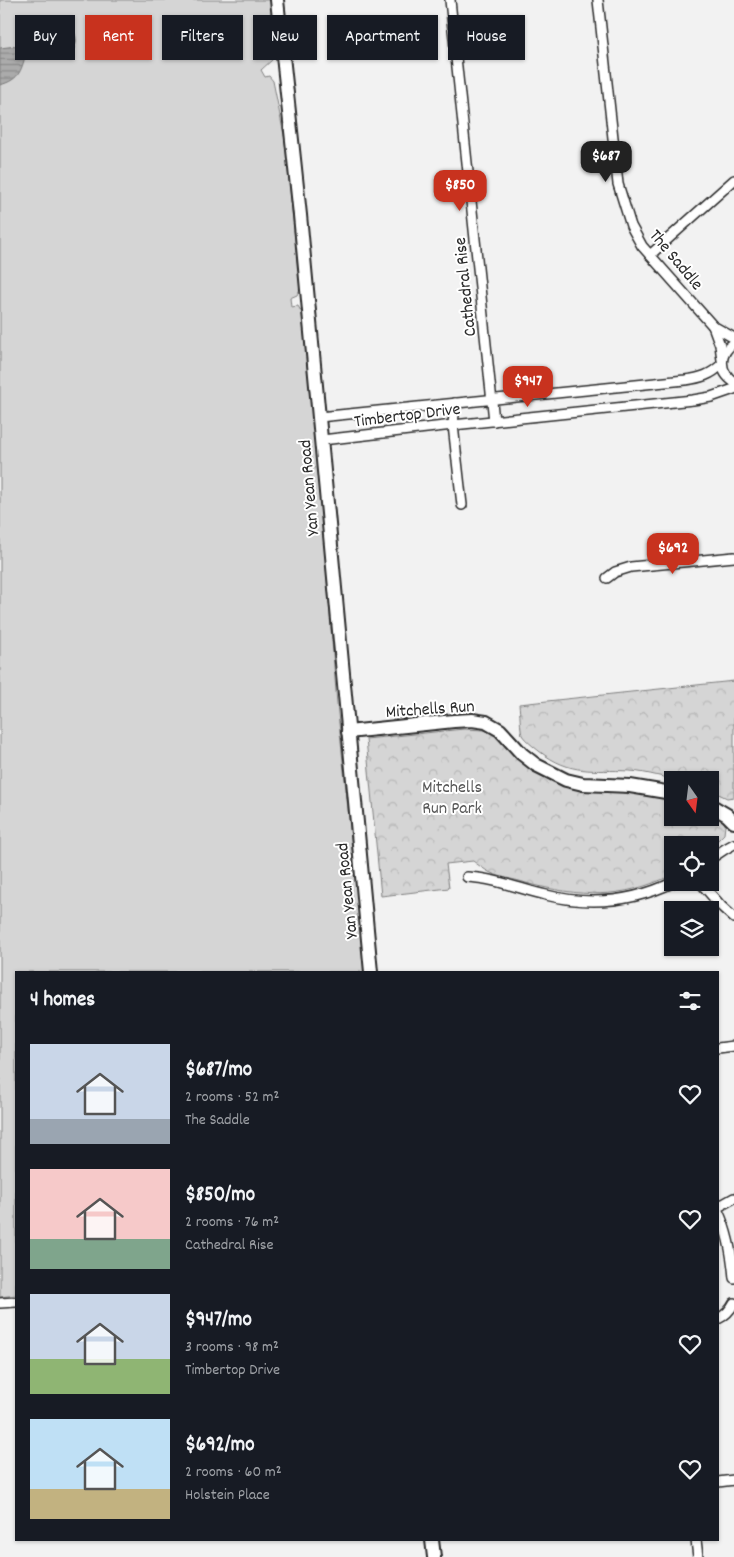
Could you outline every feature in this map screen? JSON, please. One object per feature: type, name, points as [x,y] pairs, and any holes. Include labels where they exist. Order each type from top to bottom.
[{"type":"main road","name":"Yan Yean Road","points":[[277,0],[322,440],[371,971]]},
{"type":"main road","name":"Mitchells Run","points":[[348,732],[454,721],[472,720],[486,722],[500,730],[522,754],[536,765],[566,780],[583,784],[630,786],[664,792]]},
{"type":"main road","points":[[719,807],[734,807]]},
{"type":"main road","points":[[719,811],[734,822]]},
{"type":"main road","points":[[432,1541],[434,1557]]},
{"type":"street","name":"Cathedral Rise","points":[[450,0],[494,421]]},
{"type":"street","name":"The Saddle","points":[[598,0],[618,184],[631,226],[650,254],[713,326],[734,338]]},
{"type":"street","points":[[650,254],[734,180]]},
{"type":"street","name":"The Saddle","points":[[713,326],[720,345],[722,362]]},
{"type":"street","points":[[734,343],[724,353],[722,362],[727,376],[734,382]]},
{"type":"street","name":"Timbertop Drive","points":[[319,417],[697,379],[711,374],[722,362]]},
{"type":"street","name":"Timbertop Drive","points":[[322,440],[694,400],[711,397],[734,388]]},
{"type":"street","points":[[455,404],[453,425],[462,506]]},
{"type":"street","points":[[607,578],[615,572],[631,567],[734,557]]},
{"type":"street","points":[[725,849],[734,834]]},
{"type":"street","points":[[719,853],[734,844]]},
{"type":"street","points":[[467,877],[487,879],[570,901],[596,902],[620,900],[642,895],[664,886]]},
{"type":"street","points":[[708,891],[734,918]]},
{"type":"street","points":[[719,1048],[734,1046]]},
{"type":"street","points":[[719,1206],[734,1198]]},
{"type":"street","points":[[719,1213],[731,1250],[734,1278]]},
{"type":"street","points":[[0,1303],[15,1302]]},
{"type":"street","points":[[719,1319],[731,1314],[734,1303]]},
{"type":"street","points":[[719,1482],[734,1480]]},
{"type":"street","points":[[696,1541],[698,1557]]},
{"type":"green space","points":[[0,0],[272,0],[273,15],[253,15],[253,60],[272,60],[261,70],[265,77],[269,76],[273,81],[285,140],[300,289],[297,295],[290,298],[291,307],[298,306],[302,313],[322,516],[337,704],[365,971],[15,971],[15,1295],[0,1297]]},
{"type":"green space","points":[[734,681],[734,797],[727,798],[719,794],[719,771],[664,771],[664,777],[637,772],[583,770],[562,764],[539,751],[522,735],[519,704]]},
{"type":"green space","name":"Mitchells Run Park","points":[[464,729],[496,733],[507,748],[525,765],[556,783],[576,789],[625,790],[664,797],[664,826],[719,826],[719,814],[726,817],[724,834],[719,839],[719,836],[664,836],[664,878],[635,889],[600,894],[546,888],[493,874],[473,861],[446,864],[449,888],[381,896],[366,739]]},
{"type":"shaded area","points":[[15,46],[15,60],[24,60],[16,77],[0,85],[0,48]]}]
